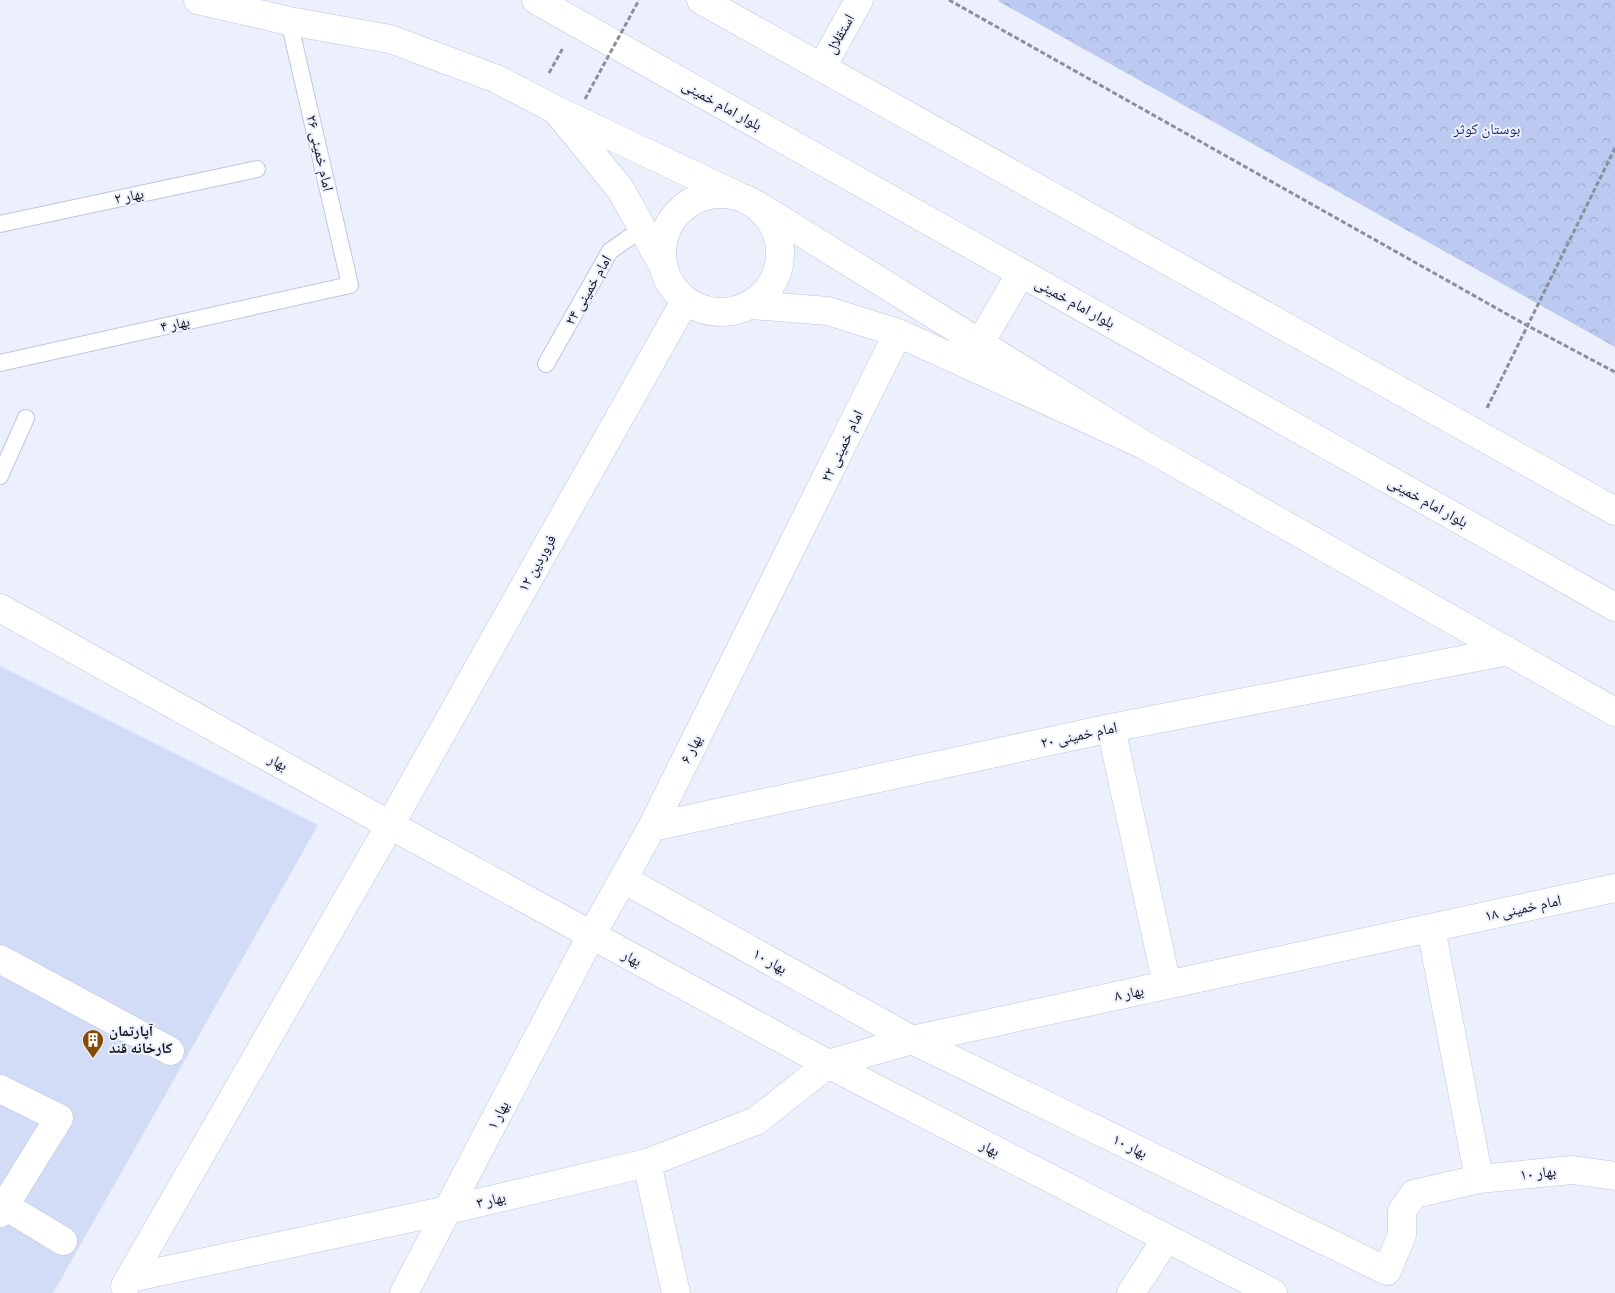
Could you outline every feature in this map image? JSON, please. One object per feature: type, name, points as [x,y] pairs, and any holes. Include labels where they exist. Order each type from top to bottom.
[{"type":"street","points":[[198,0],[289,21],[390,39],[497,78],[556,110],[747,200],[1144,445],[1615,712]]},
{"type":"street","name":"بلوار امام خمینی","points":[[536,0],[1615,607]]},
{"type":"street","points":[[701,0],[1615,511]]},
{"type":"street","name":"استقلال","points":[[822,67],[859,0]]},
{"type":"street","points":[[556,110],[622,190],[662,262],[670,284],[685,301],[706,311],[730,312],[752,304],[770,289],[780,268],[781,244],[773,222],[747,200],[712,194],[690,201],[673,217],[663,238],[662,262]]},
{"type":"street","points":[[980,343],[1021,273]]},
{"type":"street","name":"۱۲ فروردین","points":[[125,1285],[390,825],[685,301]]},
{"type":"street","points":[[752,304],[828,311],[898,333],[1144,445]]},
{"type":"street","name":"امام خمینی ۲۲","points":[[786,560],[898,333]]},
{"type":"street","name":"بهار ۶","points":[[591,936],[652,827],[786,560]]},
{"type":"street","name":"بهار","points":[[0,608],[591,936],[828,1064],[1273,1293]]},
{"type":"street","name":"امام خمینی ۲۰","points":[[652,827],[1111,728],[1508,651]]},
{"type":"street","points":[[1111,728],[1167,985]]},
{"type":"street","name":"بهار ۱۰","points":[[623,879],[912,1040],[1387,1271],[1402,1235],[1402,1211],[1414,1194],[1479,1179],[1572,1170],[1615,1176]]},
{"type":"street","name":"امام خمینی ۱۸","points":[[1431,928],[1615,888]]},
{"type":"street","points":[[1431,928],[1479,1179]]},
{"type":"street","name":"بهار ۸","points":[[828,1064],[912,1040],[1431,928]]},
{"type":"street","name":"بهار ۱","points":[[404,1293],[591,936]]},
{"type":"street","points":[[0,959],[170,1051]]},
{"type":"street","name":"بهار ۳","points":[[125,1285],[647,1163],[756,1121],[828,1064]]},
{"type":"street","points":[[0,1089],[58,1118],[2,1209],[63,1241]]},
{"type":"street","points":[[647,1163],[676,1293]]},
{"type":"street","points":[[1131,1293],[1166,1239]]},
{"type":"lane","name":"امام خمینی ۲۶","points":[[289,21],[350,285]]},
{"type":"lane","name":"بهار ۲","points":[[0,224],[257,168]]},
{"type":"lane","name":"امام خمینی ۲۴","points":[[546,364],[610,251],[643,228]]},
{"type":"lane","name":"بهار ۴","points":[[0,363],[350,285]]},
{"type":"lane","points":[[0,476],[26,418]]},
{"type":"path","points":[[585,99],[639,0]]},
{"type":"path","points":[[949,0],[1528,326],[1615,372]]},
{"type":"path","points":[[1475,433],[1615,148]]},
{"type":"green space","name":"بوستان کوثر","points":[[1615,0],[1615,347],[998,1]]},
{"type":"building","name":"آپارتمان کارخانه قند","points":[[0,666],[318,825],[53,1293],[0,1293]]},
{"type":"place","name":"آپارتمان کارخانه قند","points":[[93,1059]]}]
